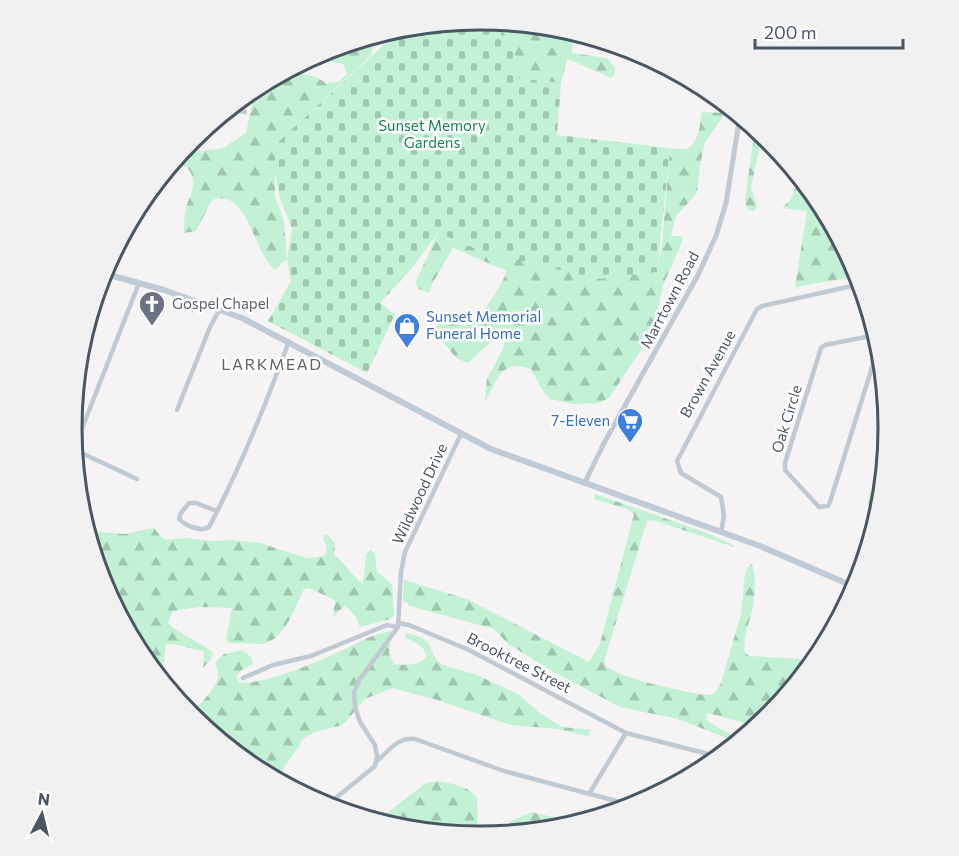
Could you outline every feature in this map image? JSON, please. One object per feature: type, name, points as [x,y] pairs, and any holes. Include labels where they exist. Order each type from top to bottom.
[{"type":"main road","points":[[112,276],[220,309],[289,341],[491,449],[760,546],[846,583]]},
{"type":"street","points":[[239,111],[245,112]]},
{"type":"street","name":"Marrtown Road","points":[[585,482],[604,442],[698,275],[716,236],[726,203],[738,126]]},
{"type":"street","points":[[82,426],[139,283]]},
{"type":"street","name":"Brown Avenue","points":[[721,532],[724,516],[721,497],[681,472],[676,461],[758,309],[762,306],[851,286]]},
{"type":"street","points":[[177,411],[210,327],[220,309]]},
{"type":"street","name":"Oak Circle","points":[[867,337],[825,345],[821,348],[785,463],[785,470],[819,507],[828,506],[830,502],[872,366]]},
{"type":"street","points":[[217,511],[196,503],[189,503],[179,519],[201,530],[209,526],[217,511],[250,443],[289,341]]},
{"type":"street","name":"Wildwood Drive","points":[[398,625],[401,572],[405,552],[461,434]]},
{"type":"street","points":[[82,453],[137,479]]},
{"type":"street","points":[[243,678],[273,665],[311,656],[387,625],[398,625]]},
{"type":"street","points":[[376,762],[375,745],[360,722],[355,707],[354,692],[360,679],[398,625]]},
{"type":"street","name":"Brooktree Street","points":[[398,625],[409,625],[469,650],[626,733]]},
{"type":"street","points":[[590,794],[626,733],[708,754]]},
{"type":"street","points":[[335,799],[405,738],[415,739],[504,771],[617,801]]},
{"type":"green space","name":"Sunset Memory Gardens","points":[[480,30],[515,38],[515,78],[561,83],[557,135],[670,148],[657,272],[597,279],[482,251],[438,233],[411,269],[380,303],[395,314],[367,373],[268,321],[291,281],[287,259],[292,229],[279,195],[275,172],[275,145],[388,41],[428,33]]},
{"type":"green space","points":[[488,30],[531,33],[573,42],[572,53],[607,58],[615,68],[615,74],[611,78],[567,60],[561,83],[514,78]]},
{"type":"green space","points":[[373,45],[371,55],[275,146],[275,196],[284,222],[287,259],[275,270],[267,261],[242,212],[234,203],[224,199],[212,200],[196,231],[184,233],[185,211],[192,192],[193,178],[187,167],[180,166],[193,152],[223,148],[246,133],[253,101],[258,97],[299,73],[316,77],[326,83],[338,82],[347,74],[343,64],[326,60]]},
{"type":"green space","points":[[702,112],[724,114],[705,143],[697,193],[676,216],[671,236],[682,236],[683,240],[663,285],[656,319],[647,341],[609,398],[598,403],[574,404],[550,399],[542,390],[531,369],[513,366],[497,379],[485,402],[487,379],[503,349],[505,337],[494,339],[468,363],[456,358],[433,329],[442,321],[463,325],[472,322],[490,302],[507,271],[453,248],[429,293],[417,288],[416,281],[438,233],[482,251],[656,272],[662,245],[670,148],[690,147],[698,133]]},
{"type":"green space","points":[[753,140],[760,146],[751,188],[757,207],[754,211],[747,207],[745,200]]},
{"type":"green space","points":[[796,187],[824,229],[848,278],[795,287],[807,211],[782,208],[791,199]]},
{"type":"green space","points":[[874,476],[871,503],[869,506],[867,504]]},
{"type":"green space","points":[[595,494],[707,533],[734,547],[653,520],[647,521],[605,658],[605,665],[623,675],[698,694],[715,693],[721,683],[741,614],[745,574],[752,564],[755,580],[754,596],[745,635],[745,653],[750,656],[803,659],[779,690],[745,724],[707,713],[706,719],[732,735],[728,739],[678,719],[620,707],[550,670],[507,643],[494,629],[410,606],[403,600],[404,580],[467,599],[589,662],[600,644],[634,514],[627,509],[594,499]]},
{"type":"green space","points":[[154,528],[162,538],[167,540],[186,538],[260,543],[307,558],[325,555],[327,549],[323,538],[327,534],[335,543],[334,555],[363,584],[366,555],[370,550],[375,553],[377,572],[392,584],[394,615],[390,619],[360,627],[356,617],[345,605],[333,617],[335,600],[309,588],[304,589],[284,629],[271,641],[263,644],[229,643],[226,639],[232,608],[199,607],[173,611],[168,623],[213,652],[211,659],[203,668],[204,651],[166,644],[163,668],[135,627],[123,604],[95,532],[124,534]]},
{"type":"green space","points":[[392,631],[389,653],[394,664],[413,664],[424,659],[426,655],[424,650],[407,638],[405,633],[416,636],[428,643],[434,656],[443,665],[477,675],[518,694],[541,714],[562,727],[591,730],[588,736],[557,729],[511,725],[434,699],[392,688],[365,699],[343,725],[315,732],[304,738],[280,773],[237,744],[196,707],[217,681],[218,671],[215,662],[224,654],[242,650],[251,657],[253,664],[241,671],[236,678],[240,683],[252,682],[294,671]]},
{"type":"green space","points":[[437,781],[454,784],[474,794],[477,798],[478,826],[428,823],[384,814],[426,783]]},
{"type":"green space","points":[[532,812],[557,818],[508,825],[511,821]]},
{"type":"place","name":"Gospel Chapel","points":[[152,327]]},
{"type":"place","name":"Sunset Memorial Funeral Home","points":[[407,349]]},
{"type":"place","name":"7-Eleven","points":[[630,444]]},
{"type":"district","name":"LARKMEAD","points":[[272,364]]}]
